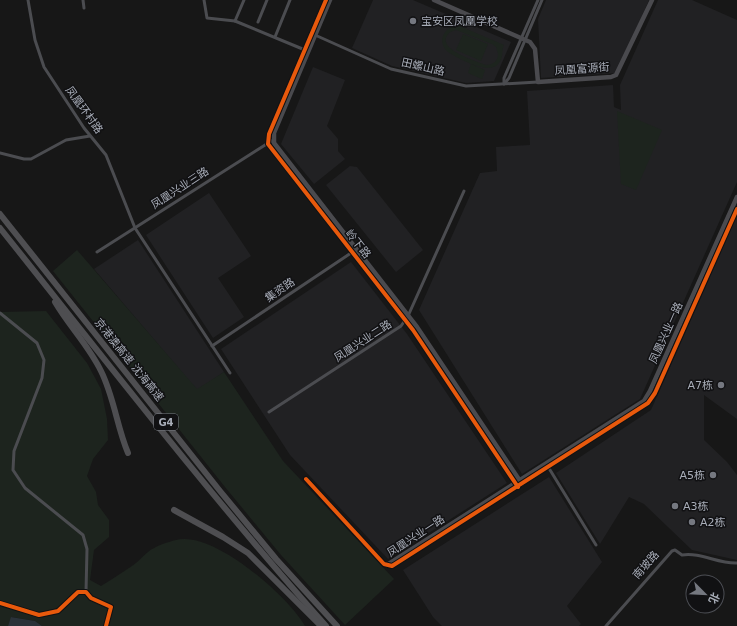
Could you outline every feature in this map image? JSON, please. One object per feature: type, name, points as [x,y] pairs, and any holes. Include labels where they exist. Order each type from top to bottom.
[{"type":"highway","name":"京港澳高速 沈海高速","points":[[0,214],[276,559],[336,625]]},
{"type":"highway","name":"京港澳高速 沈海高速","points":[[0,228],[237,523],[326,626]]},
{"type":"highway","points":[[45,284],[63,316],[101,372],[108,388],[117,423],[128,453]]},
{"type":"highway","points":[[174,510],[223,537],[248,553],[321,626]]},
{"type":"street","name":"凤凰环村路","points":[[28,0],[32,27],[44,67],[57,90],[90,136],[106,155],[135,228],[230,373]]},
{"type":"street","points":[[83,0],[84,8]]},
{"type":"street","points":[[204,0],[207,18],[236,21],[307,50]]},
{"type":"street","points":[[236,21],[244,0]]},
{"type":"street","points":[[258,22],[267,0]]},
{"type":"street","points":[[275,37],[290,0]]},
{"type":"street","points":[[273,140],[326,0]]},
{"type":"street","points":[[313,35],[330,0]]},
{"type":"street","points":[[434,0],[523,38],[535,47],[538,82]]},
{"type":"street","points":[[523,38],[538,0]]},
{"type":"street","points":[[504,84],[504,78],[542,0]]},
{"type":"street","name":"凤凰富源街","points":[[538,82],[611,77],[616,75],[652,0]]},
{"type":"street","name":"田螺山路","points":[[313,35],[391,69],[466,86],[538,82]]},
{"type":"street","points":[[267,143],[269,132],[307,50]]},
{"type":"street","points":[[0,153],[24,159],[31,159],[66,140],[90,136]]},
{"type":"street","name":"凤凰兴业三路","points":[[97,252],[273,140]]},
{"type":"street","name":"岭下路","points":[[273,140],[275,146],[407,318],[519,484]]},
{"type":"street","name":"岭下路","points":[[267,143],[355,251]]},
{"type":"street","name":"凤凰兴业二路","points":[[269,412],[399,328],[407,318],[464,191]]},
{"type":"street","name":"凤凰兴业一路","points":[[388,565],[392,566],[519,484],[640,404],[647,397],[737,197]]},
{"type":"street","name":"凤凰兴业一路","points":[[547,465],[643,407],[652,398],[737,209]]},
{"type":"street","name":"集资路","points":[[212,346],[355,251]]},
{"type":"street","points":[[0,313],[37,343],[44,360],[42,378],[14,451],[13,470],[25,488],[83,535],[87,549],[86,592],[91,598],[111,607],[106,626]]},
{"type":"street","points":[[547,465],[596,545]]},
{"type":"street","points":[[306,479],[384,564],[388,565]]},
{"type":"street","name":"南坡路","points":[[606,626],[672,551],[675,550],[682,555],[689,554],[737,563]]},
{"type":"shaded area","name":"宝安区凤凰学校","points":[[373,0],[413,0],[511,42],[494,81],[466,83],[392,66],[352,48]]},
{"type":"shaded area","points":[[546,0],[649,0],[617,73],[541,78],[538,19]]},
{"type":"shaded area","points":[[658,0],[692,0],[737,20],[737,182],[640,399],[522,474],[419,310],[480,173],[497,171],[496,147],[530,145],[527,91],[613,85],[614,107],[621,110],[620,85]]},
{"type":"shaded area","points":[[448,21],[504,45],[499,63],[495,67],[482,67],[467,62],[448,52],[443,46],[442,42],[443,35],[451,27],[447,25]],"holes":[[[456,30],[496,47],[498,56],[495,62],[486,65],[454,51],[446,43],[446,38],[450,32]]]},
{"type":"shaded area","points":[[463,34],[488,44],[481,61],[456,50]]},
{"type":"shaded area","points":[[471,64],[485,70],[482,79],[468,73]]},
{"type":"shaded area","points":[[313,67],[345,80],[327,126],[338,139],[338,151],[345,159],[314,184],[281,144]]},
{"type":"shaded area","points":[[617,111],[662,130],[636,190],[621,184]]},
{"type":"shaded area","points":[[350,166],[357,167],[423,250],[396,272],[326,185]]},
{"type":"shaded area","points":[[209,193],[251,256],[218,278],[244,317],[213,338],[146,235]]},
{"type":"shaded area","points":[[737,216],[737,419],[704,395],[704,440],[727,462],[737,475],[737,560],[692,550],[644,504],[629,497],[600,544],[556,473],[651,410]]},
{"type":"shaded area","points":[[138,240],[224,372],[197,390],[94,269]]},
{"type":"shaded area","points":[[77,250],[197,389],[224,372],[283,461],[394,579],[345,625],[281,555],[53,271]]},
{"type":"shaded area","points":[[351,262],[407,334],[507,483],[388,559],[290,455],[221,349]]},
{"type":"shaded area","points":[[46,311],[87,363],[101,389],[107,419],[108,440],[93,459],[87,476],[96,492],[98,505],[109,520],[109,537],[94,550],[90,580],[101,586],[132,566],[154,548],[176,540],[191,540],[209,545],[229,555],[248,568],[283,598],[305,626],[42,626],[35,621],[12,617],[8,626],[0,626],[0,312]]},
{"type":"shaded area","points":[[549,477],[602,562],[567,606],[581,624],[579,626],[442,626],[433,617],[403,570]]},
{"type":"shaded area","points":[[11,617],[35,621],[42,626],[8,626]]},
{"type":"cycle path","points":[[326,0],[269,134],[268,144],[413,330],[518,487]]},
{"type":"cycle path","points":[[306,479],[384,564],[392,566],[648,403],[655,393],[737,209]]},
{"type":"cycle path","points":[[0,603],[39,615],[58,611],[78,592],[86,592],[91,598],[111,607],[106,626]]},
{"type":"place","name":"宝安区凤凰学校","points":[[413,21]]},
{"type":"place","name":"A7栋","points":[[721,385]]},
{"type":"place","name":"A5栋","points":[[713,475]]},
{"type":"place","name":"A3栋","points":[[675,506]]},
{"type":"place","name":"A2栋","points":[[692,522]]}]
